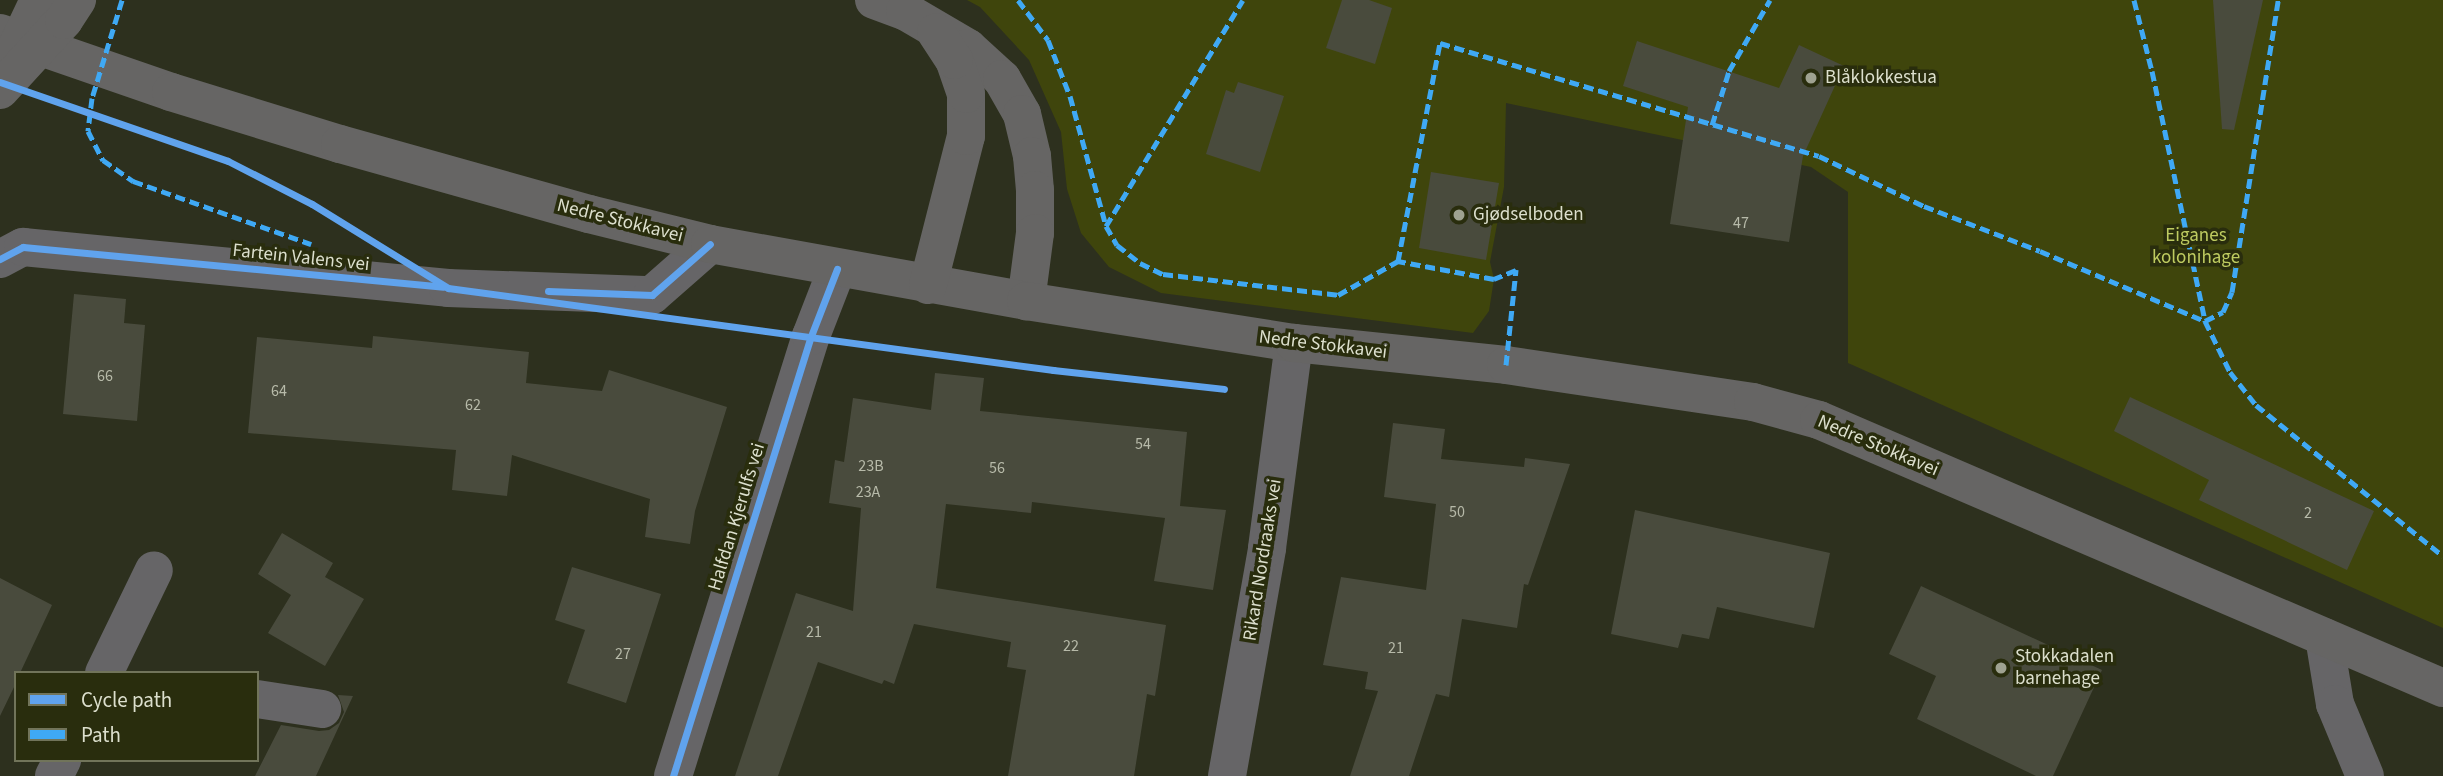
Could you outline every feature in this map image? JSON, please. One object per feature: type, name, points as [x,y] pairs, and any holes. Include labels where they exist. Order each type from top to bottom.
[{"type":"main road","points":[[0,81],[39,0]]},
{"type":"main road","points":[[0,89],[64,20],[78,0]]},
{"type":"main road","points":[[874,0],[933,27],[968,48],[1002,79],[1022,114],[1032,156],[1035,190],[1035,233],[1026,301]]},
{"type":"main road","points":[[928,285],[966,136],[966,94],[954,60],[933,27]]},
{"type":"main road","name":"Nedre Stokkavei","points":[[0,33],[171,92],[340,144],[589,214],[710,244],[928,285],[1294,343],[1506,365],[1705,393],[1819,420],[2443,688]]},
{"type":"street","name":"Fartein Valens vei","points":[[0,259],[23,247],[448,288],[652,295],[710,244]]},
{"type":"street","name":"Halfdan Kjerulfs vei","points":[[673,776],[811,336],[837,269]]},
{"type":"street","name":"Rikard Nordraaks vei","points":[[1227,776],[1267,548],[1294,343]]},
{"type":"street","points":[[105,671],[154,570]]},
{"type":"street","points":[[2324,637],[2335,704],[2365,776]]},
{"type":"street","points":[[259,699],[322,709]]},
{"type":"green space","name":"Eiganes kolonihage","points":[[967,0],[2443,0],[2443,628],[1848,363],[1848,192],[1811,167],[1506,103],[1504,187],[1490,262],[1494,279],[1489,311],[1473,333],[1161,293],[1109,267],[1081,233],[1067,189],[1061,132],[1029,60],[980,7]]},
{"type":"building","points":[[1342,0],[1369,0],[1392,8],[1375,64],[1326,48]]},
{"type":"building","points":[[2213,0],[2263,0],[2234,130],[2222,129]]},
{"type":"building","points":[[1637,41],[1779,88],[1799,45],[1844,66],[1803,156],[1789,242],[1670,224],[1688,107],[1623,86]]},
{"type":"building","points":[[1238,82],[1284,96],[1260,172],[1206,154],[1226,90],[1234,93]]},
{"type":"building","name":"Gjødselboden","points":[[1431,172],[1499,183],[1486,260],[1419,248]]},
{"type":"building","points":[[74,294],[126,299],[124,323],[145,325],[137,421],[63,414]]},
{"type":"building","points":[[373,336],[529,352],[526,383],[602,391],[609,370],[727,407],[695,511],[690,544],[645,537],[650,499],[512,455],[507,496],[452,490],[456,450],[248,433],[257,337],[372,348]]},
{"type":"building","points":[[935,373],[984,378],[980,411],[1187,432],[1180,506],[1226,510],[1213,590],[1154,581],[1165,518],[1032,502],[1031,513],[946,504],[936,588],[1166,625],[1155,696],[1147,694],[1134,776],[1008,776],[1026,670],[1007,667],[1011,642],[914,624],[894,684],[884,680],[882,684],[818,662],[778,776],[735,776],[796,593],[853,611],[861,508],[829,503],[835,460],[844,462],[853,398],[931,410]]},
{"type":"building","points":[[2130,397],[2374,511],[2347,570],[2199,500],[2209,480],[2114,431]]},
{"type":"building","points":[[1393,423],[1445,429],[1441,459],[1524,467],[1525,458],[1570,464],[1528,585],[1524,584],[1517,628],[1462,619],[1449,697],[1436,694],[1409,776],[1350,776],[1378,691],[1365,689],[1368,672],[1323,665],[1341,577],[1426,590],[1436,504],[1384,497]]},
{"type":"building","points":[[1635,510],[1830,553],[1814,628],[1717,607],[1709,639],[1682,634],[1678,648],[1611,634]]},
{"type":"building","points":[[282,533],[333,563],[325,577],[364,599],[325,666],[268,633],[291,595],[258,574]]},
{"type":"building","points":[[572,567],[661,594],[626,703],[567,683],[585,630],[555,620]]},
{"type":"building","points":[[0,578],[52,605],[21,671],[14,671],[14,687],[0,716]]},
{"type":"building","points":[[1921,586],[2102,670],[2053,776],[2036,776],[1917,719],[1936,676],[1889,654]]},
{"type":"building","points":[[338,695],[353,696],[316,776],[255,776],[281,725],[319,731],[329,730],[339,723],[344,712]]},
{"type":"marked path","points":[[122,0],[92,98],[88,131],[103,160],[133,181],[311,244]]},
{"type":"marked path","points":[[1018,0],[1048,40],[1070,96],[1106,226],[1117,245],[1140,263],[1163,274],[1338,295],[1398,261]]},
{"type":"marked path","points":[[1106,226],[1243,0]]},
{"type":"marked path","points":[[1712,125],[1729,71],[1770,0]]},
{"type":"marked path","points":[[2134,0],[2152,71],[2205,321],[2230,372],[2256,405],[2443,556]]},
{"type":"marked path","points":[[1506,365],[1516,270],[1494,279],[1398,261],[1440,43],[1819,156],[1924,206],[2040,251],[2205,321],[2223,312],[2232,292],[2278,0]]},
{"type":"cycle path","points":[[0,82],[228,161],[312,204],[448,288],[1053,370],[1224,389]]},
{"type":"cycle path","points":[[548,291],[652,295],[710,244]]},
{"type":"cycle path","points":[[0,259],[23,247],[443,287]]},
{"type":"cycle path","points":[[673,776],[811,336],[837,269]]},
{"type":"place","name":"Blåklokkestua","points":[[1811,78]]},
{"type":"place","name":"Gjødselboden","points":[[1459,215]]},
{"type":"place","name":"Stokkadalen barnehage","points":[[2001,668]]}]
